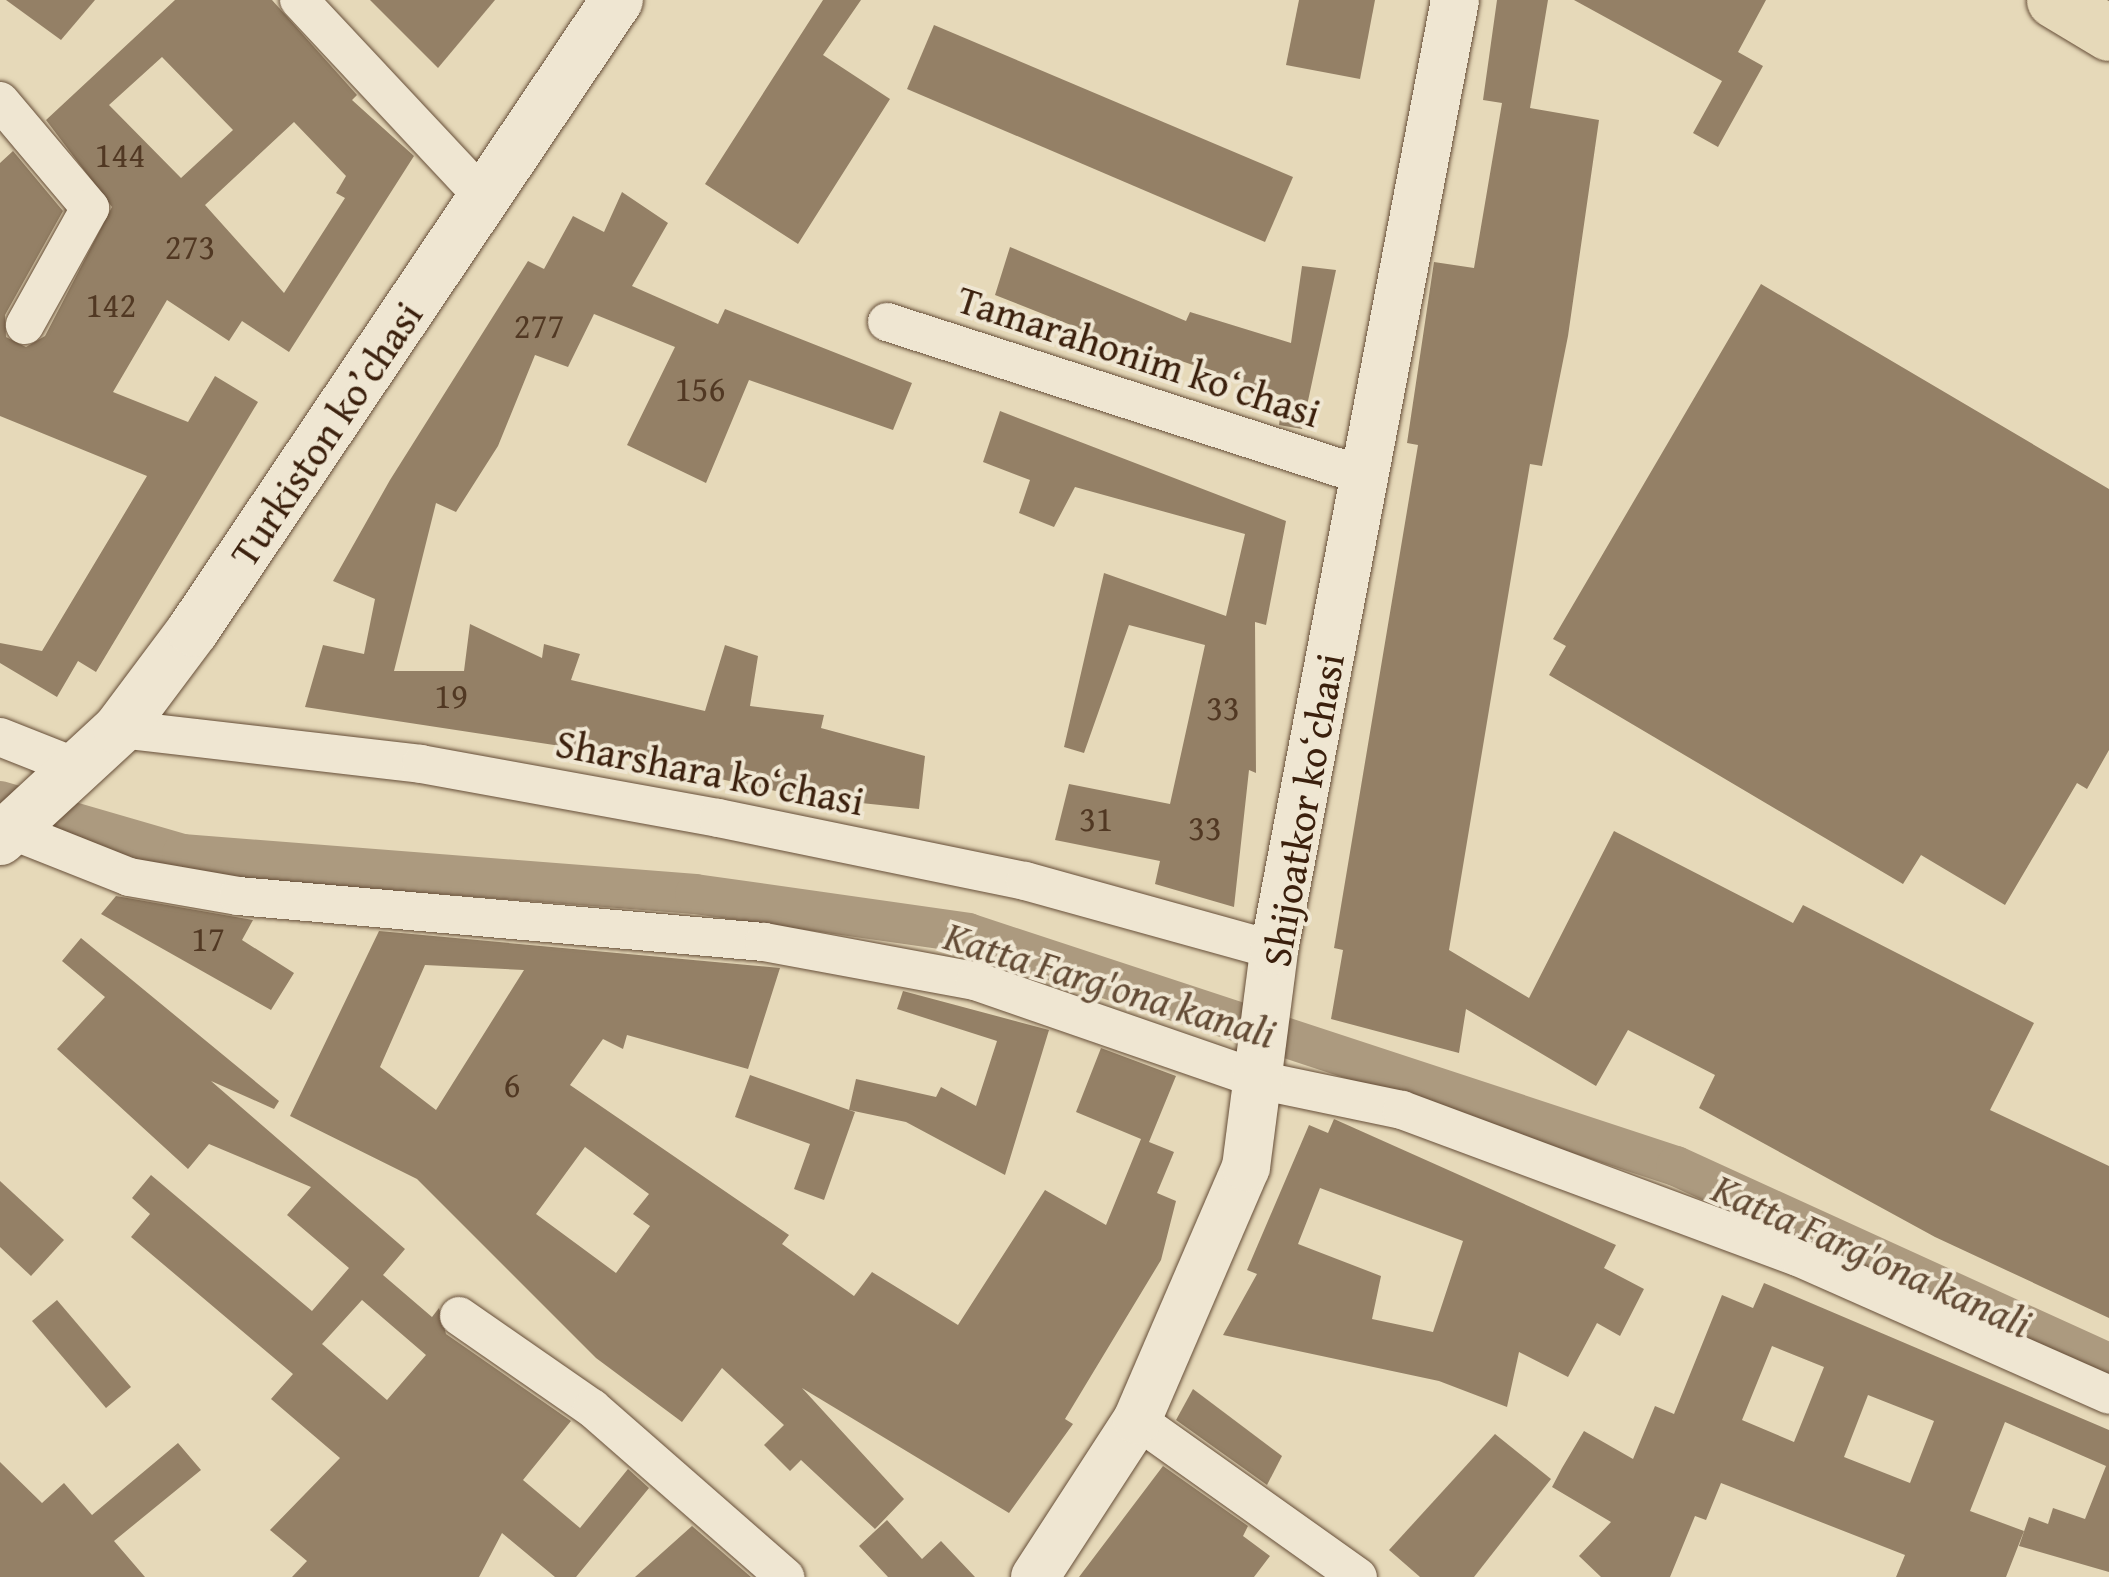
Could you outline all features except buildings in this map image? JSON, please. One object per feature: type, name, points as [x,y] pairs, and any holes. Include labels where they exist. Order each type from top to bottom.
[{"type":"main road","name":"Turkiston ko’chasi","points":[[6,834],[120,729],[617,0]]},
{"type":"main road","points":[[2054,0],[2109,33]]},
{"type":"street","points":[[299,0],[484,198]]},
{"type":"street","name":"Shijoatkor koʻchasi","points":[[1035,1577],[1136,1420],[1246,1166],[1264,1081],[1274,950],[1455,0]]},
{"type":"street","points":[[0,101],[90,208],[25,324]]},
{"type":"street","name":"Tamarahonim koʻchasi","points":[[886,322],[1364,476]]},
{"type":"street","name":"Sharshara koʻchasi","points":[[120,729],[421,764],[718,818],[1024,881],[1274,950]]},
{"type":"street","points":[[0,737],[80,769]]},
{"type":"street","points":[[6,834],[129,877],[238,896],[764,942],[975,981],[1264,1081],[1402,1110],[1798,1258],[2109,1395]]},
{"type":"street","points":[[459,1316],[592,1408],[784,1577]]},
{"type":"street","points":[[1136,1420],[1358,1577]]},
{"type":"waterway","name":"Katta Farg'ona kanali","points":[[0,801],[182,854],[695,894],[968,933],[1676,1166],[2109,1363]]}]
